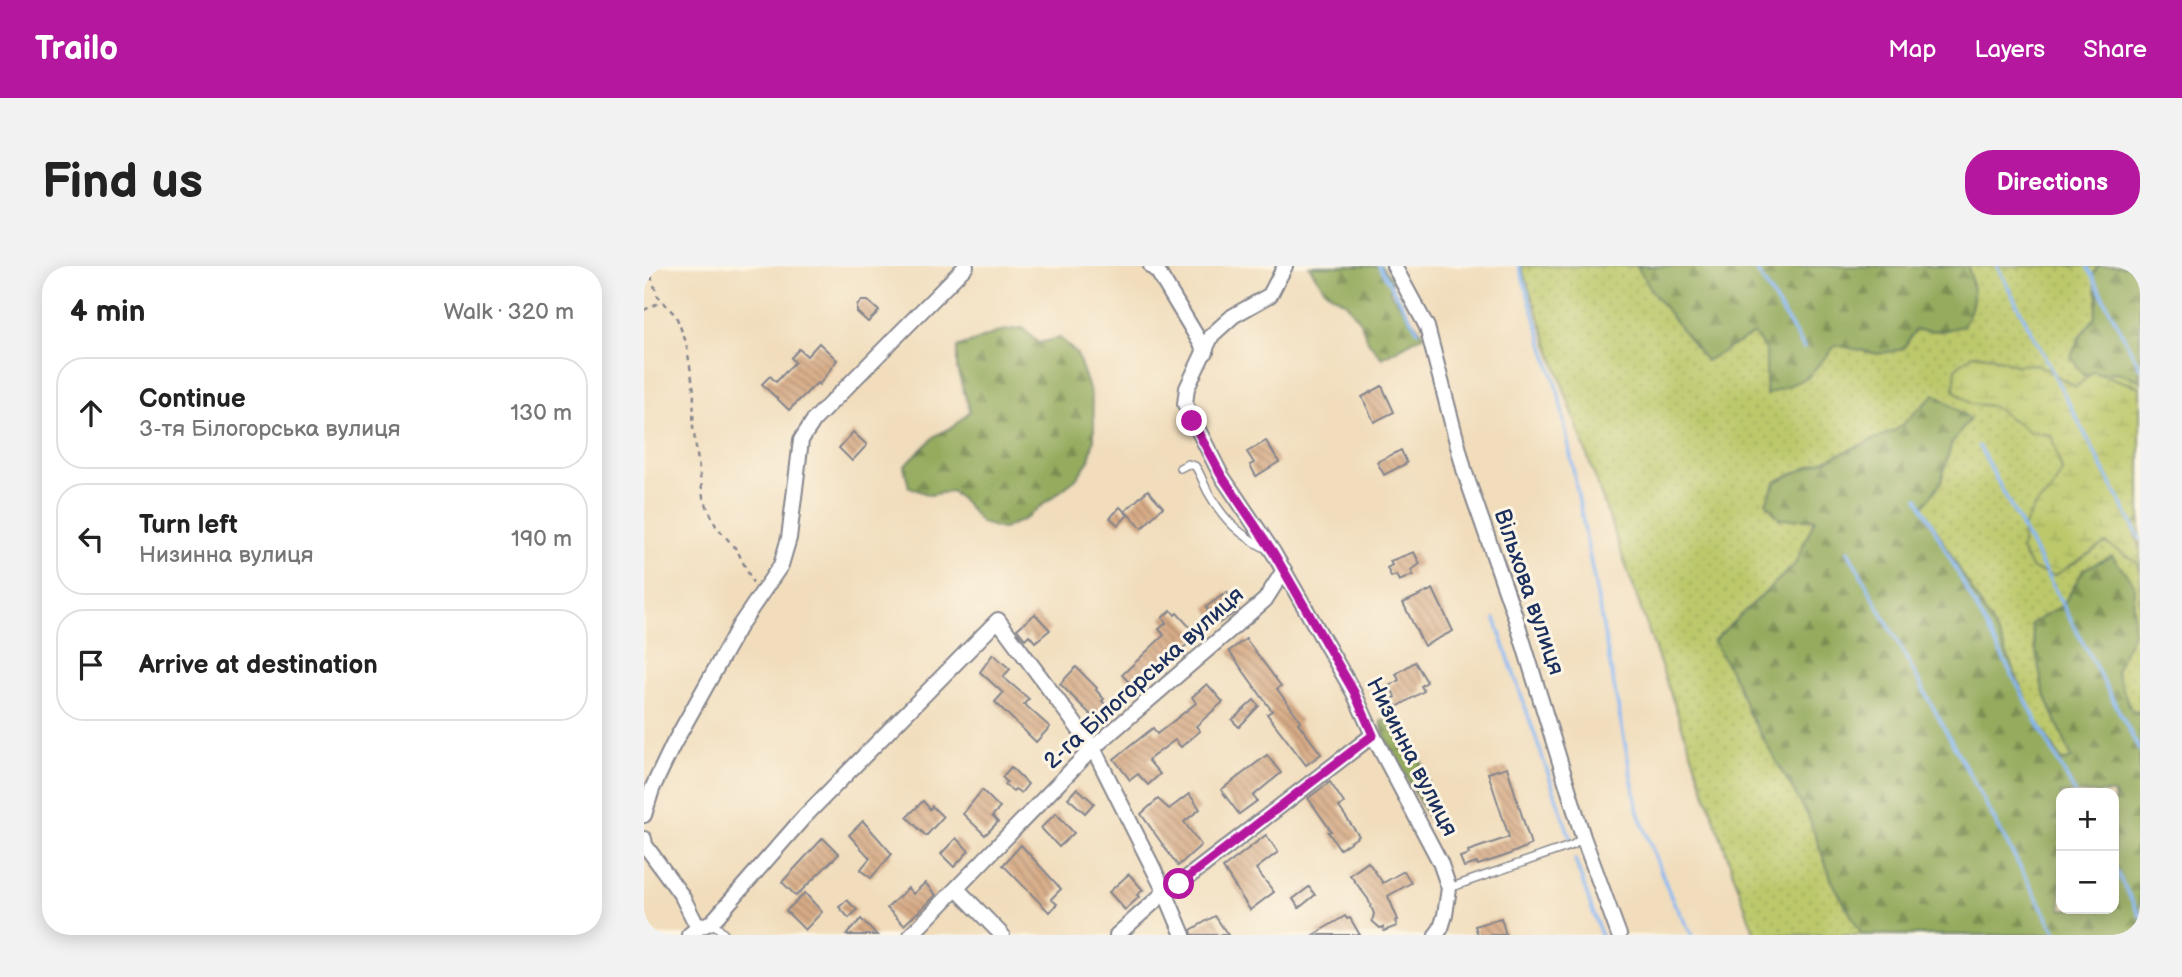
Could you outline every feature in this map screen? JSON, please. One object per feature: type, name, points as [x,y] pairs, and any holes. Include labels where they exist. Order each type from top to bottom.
[{"type":"street","points":[[644,815],[652,789],[673,745],[740,625],[781,565],[789,538],[801,440],[814,420],[967,266]]},
{"type":"street","points":[[1151,266],[1158,272],[1206,352]]},
{"type":"street","name":"Низинна вулиця","points":[[1285,266],[1270,295],[1233,316],[1212,335],[1187,388],[1185,404],[1221,475],[1273,552],[1354,692],[1373,735],[1440,862],[1449,888]]},
{"type":"street","name":"Вільхова вулиця","points":[[1394,266],[1427,327],[1465,473],[1516,619],[1583,837],[1619,935]]},
{"type":"street","name":"2-га Білогорська вулиця","points":[[911,935],[1093,748],[1265,600],[1284,570]]},
{"type":"street","points":[[644,839],[645,845],[682,896],[693,931],[712,922],[804,817],[998,620],[1093,748],[1165,892],[1183,935]]},
{"type":"street","points":[[1117,935],[1165,892],[1373,735]]},
{"type":"street","points":[[1436,935],[1445,915],[1449,888]]},
{"type":"street","points":[[957,889],[1002,935]]},
{"type":"lane","points":[[1180,468],[1188,464],[1195,466],[1216,506],[1235,529],[1248,540],[1273,552]]},
{"type":"lane","points":[[1449,888],[1573,845],[1583,837]]},
{"type":"lane","points":[[712,922],[725,935]]},
{"type":"path","points":[[648,266],[657,295],[676,316],[686,342],[694,391],[693,427],[704,497],[716,526],[737,550],[749,571],[758,598]]},
{"type":"path","points":[[644,310],[663,301]]},
{"type":"green space","points":[[1309,266],[1381,266],[1392,280],[1390,292],[1424,335],[1382,358],[1368,341],[1360,321],[1346,303],[1326,291]]},
{"type":"green space","points":[[1521,266],[2140,266],[2140,935],[1755,935]]},
{"type":"green space","points":[[1637,266],[1968,266],[1973,297],[1963,326],[1941,331],[1915,330],[1903,349],[1878,354],[1836,345],[1807,378],[1766,395],[1766,351],[1754,334],[1706,361],[1651,290]]},
{"type":"green space","points":[[2098,266],[2128,266],[2140,276],[2140,380],[2116,372],[2083,375],[2071,357],[2080,336],[2094,319],[2098,298],[2093,276]]},
{"type":"green space","points":[[1023,328],[1038,343],[1060,338],[1077,354],[1091,395],[1094,439],[1089,460],[1076,479],[1023,520],[1002,529],[981,523],[952,491],[930,495],[909,487],[904,466],[935,436],[954,426],[970,411],[957,369],[957,348],[1001,331]]},
{"type":"green space","points":[[1973,354],[1994,357],[2015,365],[2037,364],[2076,387],[2093,372],[2140,387],[2140,519],[2133,527],[2140,551],[2140,573],[2136,561],[2105,543],[2054,576],[2032,569],[2021,550],[2024,526],[2034,507],[2051,491],[2062,471],[2051,435],[2030,432],[1992,406],[1971,404],[1954,390],[1956,368]]},
{"type":"green space","points":[[1935,394],[1970,419],[1951,445],[1941,482],[1923,507],[2000,638],[2032,713],[2062,761],[2072,758],[2043,690],[2031,624],[2063,605],[2084,569],[2112,556],[2134,584],[2133,633],[2116,671],[2130,708],[2140,714],[2140,935],[1862,935],[1832,881],[1808,816],[1748,712],[1736,681],[1713,641],[1795,564],[1815,519],[1780,519],[1766,502],[1776,481],[1896,430]]},
{"type":"green space","points":[[1389,720],[1400,726],[1408,735],[1421,759],[1436,811],[1429,820],[1383,733],[1381,721]]},
{"type":"building","points":[[861,301],[868,301],[879,311],[868,322],[857,312]]},
{"type":"building","points":[[819,343],[837,360],[819,385],[817,383],[789,410],[762,384],[770,376],[776,382],[795,362],[791,358],[799,349],[807,356]]},
{"type":"building","points":[[1382,386],[1394,412],[1374,422],[1362,397]]},
{"type":"building","points":[[853,432],[867,445],[852,461],[839,448]]},
{"type":"building","points":[[1266,441],[1279,462],[1256,476],[1250,465],[1254,463],[1247,452]]},
{"type":"building","points":[[1401,450],[1407,463],[1384,475],[1377,462]]},
{"type":"building","points":[[1148,490],[1163,507],[1142,528],[1125,511]]},
{"type":"building","points":[[1120,507],[1128,515],[1118,525],[1110,518]]},
{"type":"building","points":[[1414,552],[1420,564],[1411,570],[1413,575],[1399,581],[1396,575],[1391,577],[1387,568],[1392,565],[1390,561]]},
{"type":"building","points":[[1433,589],[1453,631],[1424,646],[1403,603]]},
{"type":"building","points":[[1227,592],[1239,610],[1218,624],[1206,607]]},
{"type":"building","points":[[1171,610],[1197,635],[1138,691],[1122,675],[1164,635],[1159,629],[1166,623],[1162,618]]},
{"type":"building","points":[[1035,614],[1050,630],[1035,642],[1029,635],[1025,639],[1017,629]]},
{"type":"building","points":[[1246,639],[1281,686],[1277,689],[1321,754],[1306,765],[1267,714],[1272,711],[1229,651]]},
{"type":"building","points":[[993,654],[1010,669],[1003,677],[1029,699],[1024,704],[1050,727],[1036,742],[995,702],[1003,693],[980,672]]},
{"type":"building","points":[[1415,662],[1427,682],[1421,686],[1424,691],[1397,707],[1392,699],[1396,697],[1389,686],[1399,680],[1396,674]]},
{"type":"building","points":[[1076,667],[1097,688],[1104,699],[1102,701],[1111,711],[1098,722],[1060,684]]},
{"type":"building","points":[[1207,684],[1223,702],[1196,726],[1200,731],[1181,747],[1175,740],[1148,760],[1160,774],[1148,785],[1138,774],[1130,780],[1114,759],[1153,728],[1157,734],[1196,703],[1192,697]]},
{"type":"building","points":[[1254,700],[1259,706],[1239,727],[1232,720]]},
{"type":"building","points":[[1267,755],[1281,773],[1253,796],[1257,801],[1239,814],[1221,790]]},
{"type":"building","points":[[1011,767],[1028,784],[1021,793],[1005,785],[1007,782],[1002,777]]},
{"type":"building","points":[[1507,767],[1531,845],[1478,865],[1477,863],[1464,867],[1460,857],[1469,854],[1468,851],[1509,837],[1488,773]]},
{"type":"building","points":[[1330,782],[1344,803],[1339,807],[1359,836],[1340,849],[1308,798]]},
{"type":"building","points":[[1077,788],[1094,803],[1085,813],[1068,798]]},
{"type":"building","points":[[982,790],[1000,808],[992,816],[998,822],[985,835],[963,814]]},
{"type":"building","points":[[1189,794],[1200,809],[1184,822],[1201,845],[1178,866],[1141,814],[1158,799],[1169,809]]},
{"type":"building","points":[[923,801],[943,817],[926,836],[907,817]]},
{"type":"building","points":[[1056,813],[1074,833],[1059,847],[1041,828]]},
{"type":"building","points":[[863,821],[892,854],[871,878],[860,870],[870,858],[849,835]]},
{"type":"building","points":[[1266,835],[1278,852],[1256,869],[1274,892],[1250,910],[1223,868]]},
{"type":"building","points":[[823,838],[839,854],[796,896],[782,882]]},
{"type":"building","points":[[956,838],[969,851],[954,867],[941,854]]},
{"type":"building","points":[[1021,845],[1061,889],[1051,899],[1057,904],[1049,912],[1003,865]]},
{"type":"building","points":[[1368,862],[1383,883],[1404,871],[1411,883],[1388,896],[1398,920],[1395,921],[1397,926],[1384,931],[1383,927],[1380,928],[1372,921],[1374,914],[1368,899],[1350,875]]},
{"type":"building","points":[[1129,874],[1143,890],[1125,910],[1109,892]]},
{"type":"building","points":[[925,883],[936,895],[904,925],[887,908],[908,888],[913,894]]},
{"type":"building","points":[[1309,887],[1315,895],[1299,908],[1293,899]]},
{"type":"building","points":[[805,893],[822,912],[805,930],[786,911]]},
{"type":"building","points":[[847,900],[857,910],[849,918],[839,907]]},
{"type":"building","points":[[1215,916],[1228,935],[1192,935],[1191,930]]},
{"type":"building","points":[[1345,916],[1350,918],[1360,935],[1313,935]]},
{"type":"building","points":[[1501,918],[1506,935],[1478,935],[1475,926]]},
{"type":"building","points":[[861,919],[877,935],[846,935]]},
{"type":"waterway","points":[[1379,266],[1418,331]]},
{"type":"waterway","points":[[1519,266],[1559,395],[1638,812],[1671,897],[1692,935]]},
{"type":"waterway","points":[[1754,266],[1804,348]]},
{"type":"waterway","points":[[1997,266],[2140,539]]},
{"type":"waterway","points":[[2087,266],[2140,368]]},
{"type":"waterway","points":[[1979,446],[2140,751]]},
{"type":"waterway","points":[[1918,498],[2072,788]]},
{"type":"waterway","points":[[1848,551],[2057,935]]},
{"type":"waterway","points":[[1495,619],[1571,840]]},
{"type":"waterway","points":[[1575,860],[1601,935]]},
{"type":"waterway","points":[[2119,876],[2140,916]]},
{"type":"route","points":[[1179,884],[1373,735],[1354,692],[1273,552],[1221,475],[1192,421]]}]
